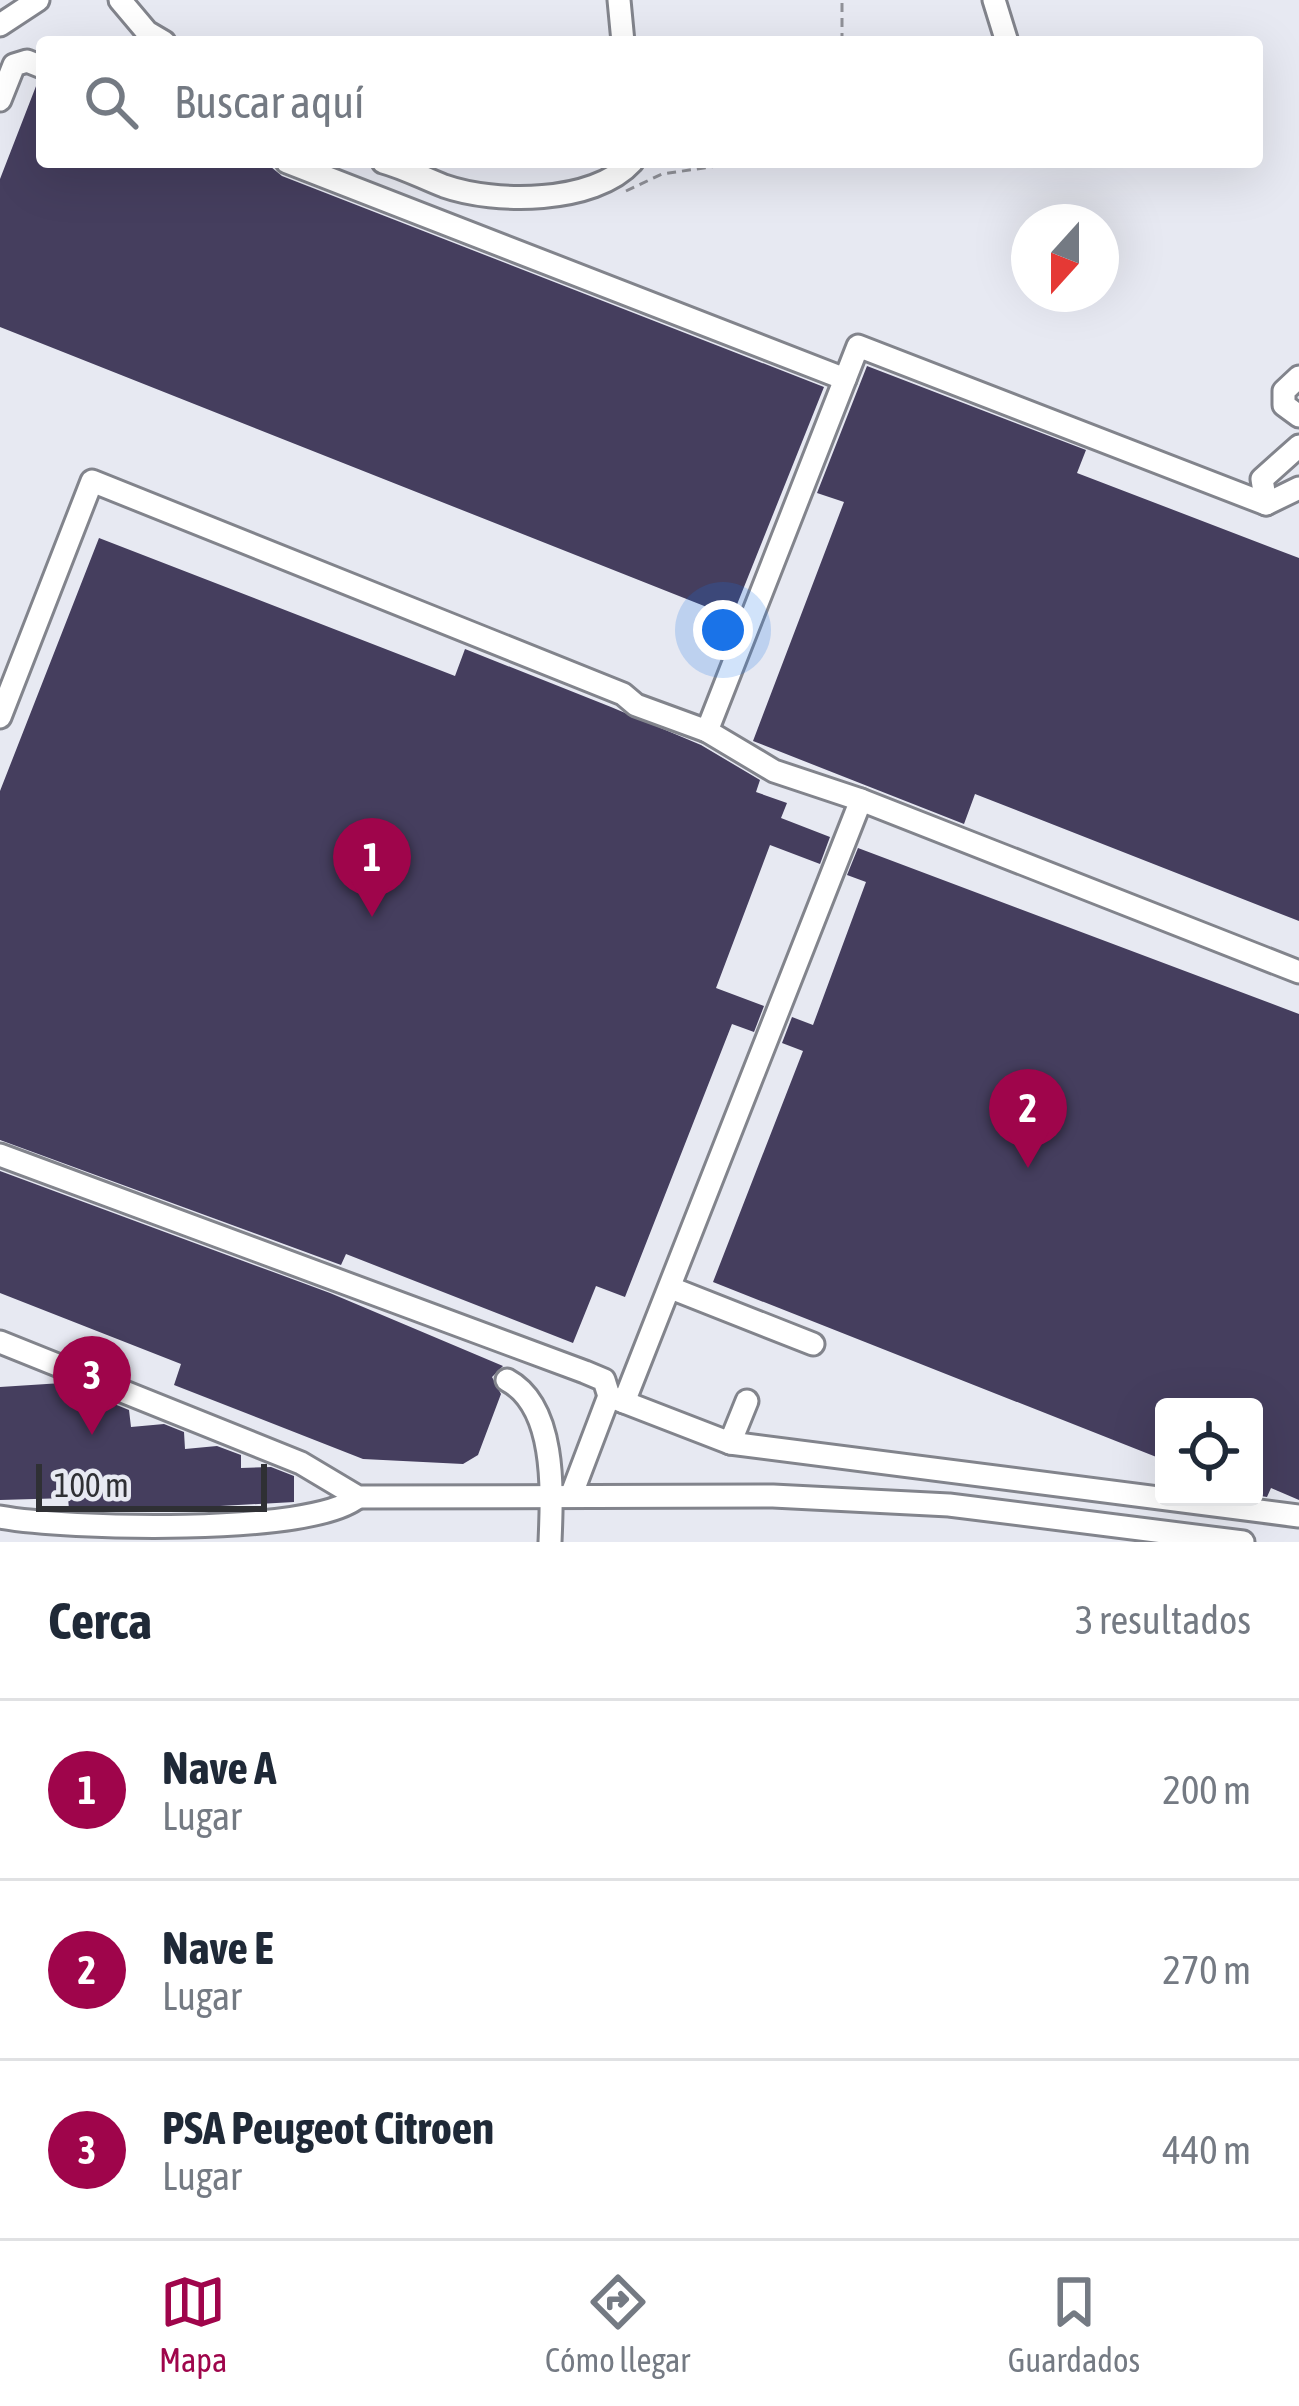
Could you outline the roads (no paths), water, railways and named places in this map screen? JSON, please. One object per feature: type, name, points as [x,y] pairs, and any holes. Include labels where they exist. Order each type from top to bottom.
[{"type":"street","points":[[0,25],[38,0]]},
{"type":"street","points":[[120,0],[154,36]]},
{"type":"street","points":[[619,0],[622,36]]},
{"type":"street","points":[[994,0],[1005,36]]},
{"type":"street","points":[[0,100],[14,65],[27,61],[36,65]]},
{"type":"street","points":[[302,168],[845,379]]},
{"type":"street","points":[[401,168],[478,194],[567,195],[594,189],[624,168]]},
{"type":"street","points":[[707,731],[858,346],[1266,504],[1299,488]]},
{"type":"street","points":[[1299,357],[1284,405],[1299,416]]},
{"type":"street","points":[[1266,504],[1262,479],[1299,446]]},
{"type":"street","points":[[1266,504],[1299,472]]},
{"type":"street","points":[[0,717],[92,481],[707,731],[774,771],[861,800],[1299,971]]},
{"type":"street","points":[[550,1542],[562,1495],[670,1288],[861,800]]},
{"type":"street","points":[[0,1155],[585,1372],[604,1380],[616,1399],[730,1443],[1299,1516]]},
{"type":"street","points":[[670,1288],[813,1344]]},
{"type":"street","points":[[0,1342],[280,1454],[358,1497]]},
{"type":"street","points":[[507,1380],[521,1388],[548,1448],[562,1495]]},
{"type":"street","points":[[730,1443],[747,1401]]},
{"type":"street","points":[[0,1517],[65,1522],[254,1522],[326,1515],[358,1497],[562,1495],[949,1505],[1243,1542]]},
{"type":"place","name":"Nave A","points":[[372,917]]},
{"type":"place","name":"Nave E","points":[[1028,1168]]},
{"type":"place","name":"PSA Peugeot Citroen","points":[[92,1435]]}]
